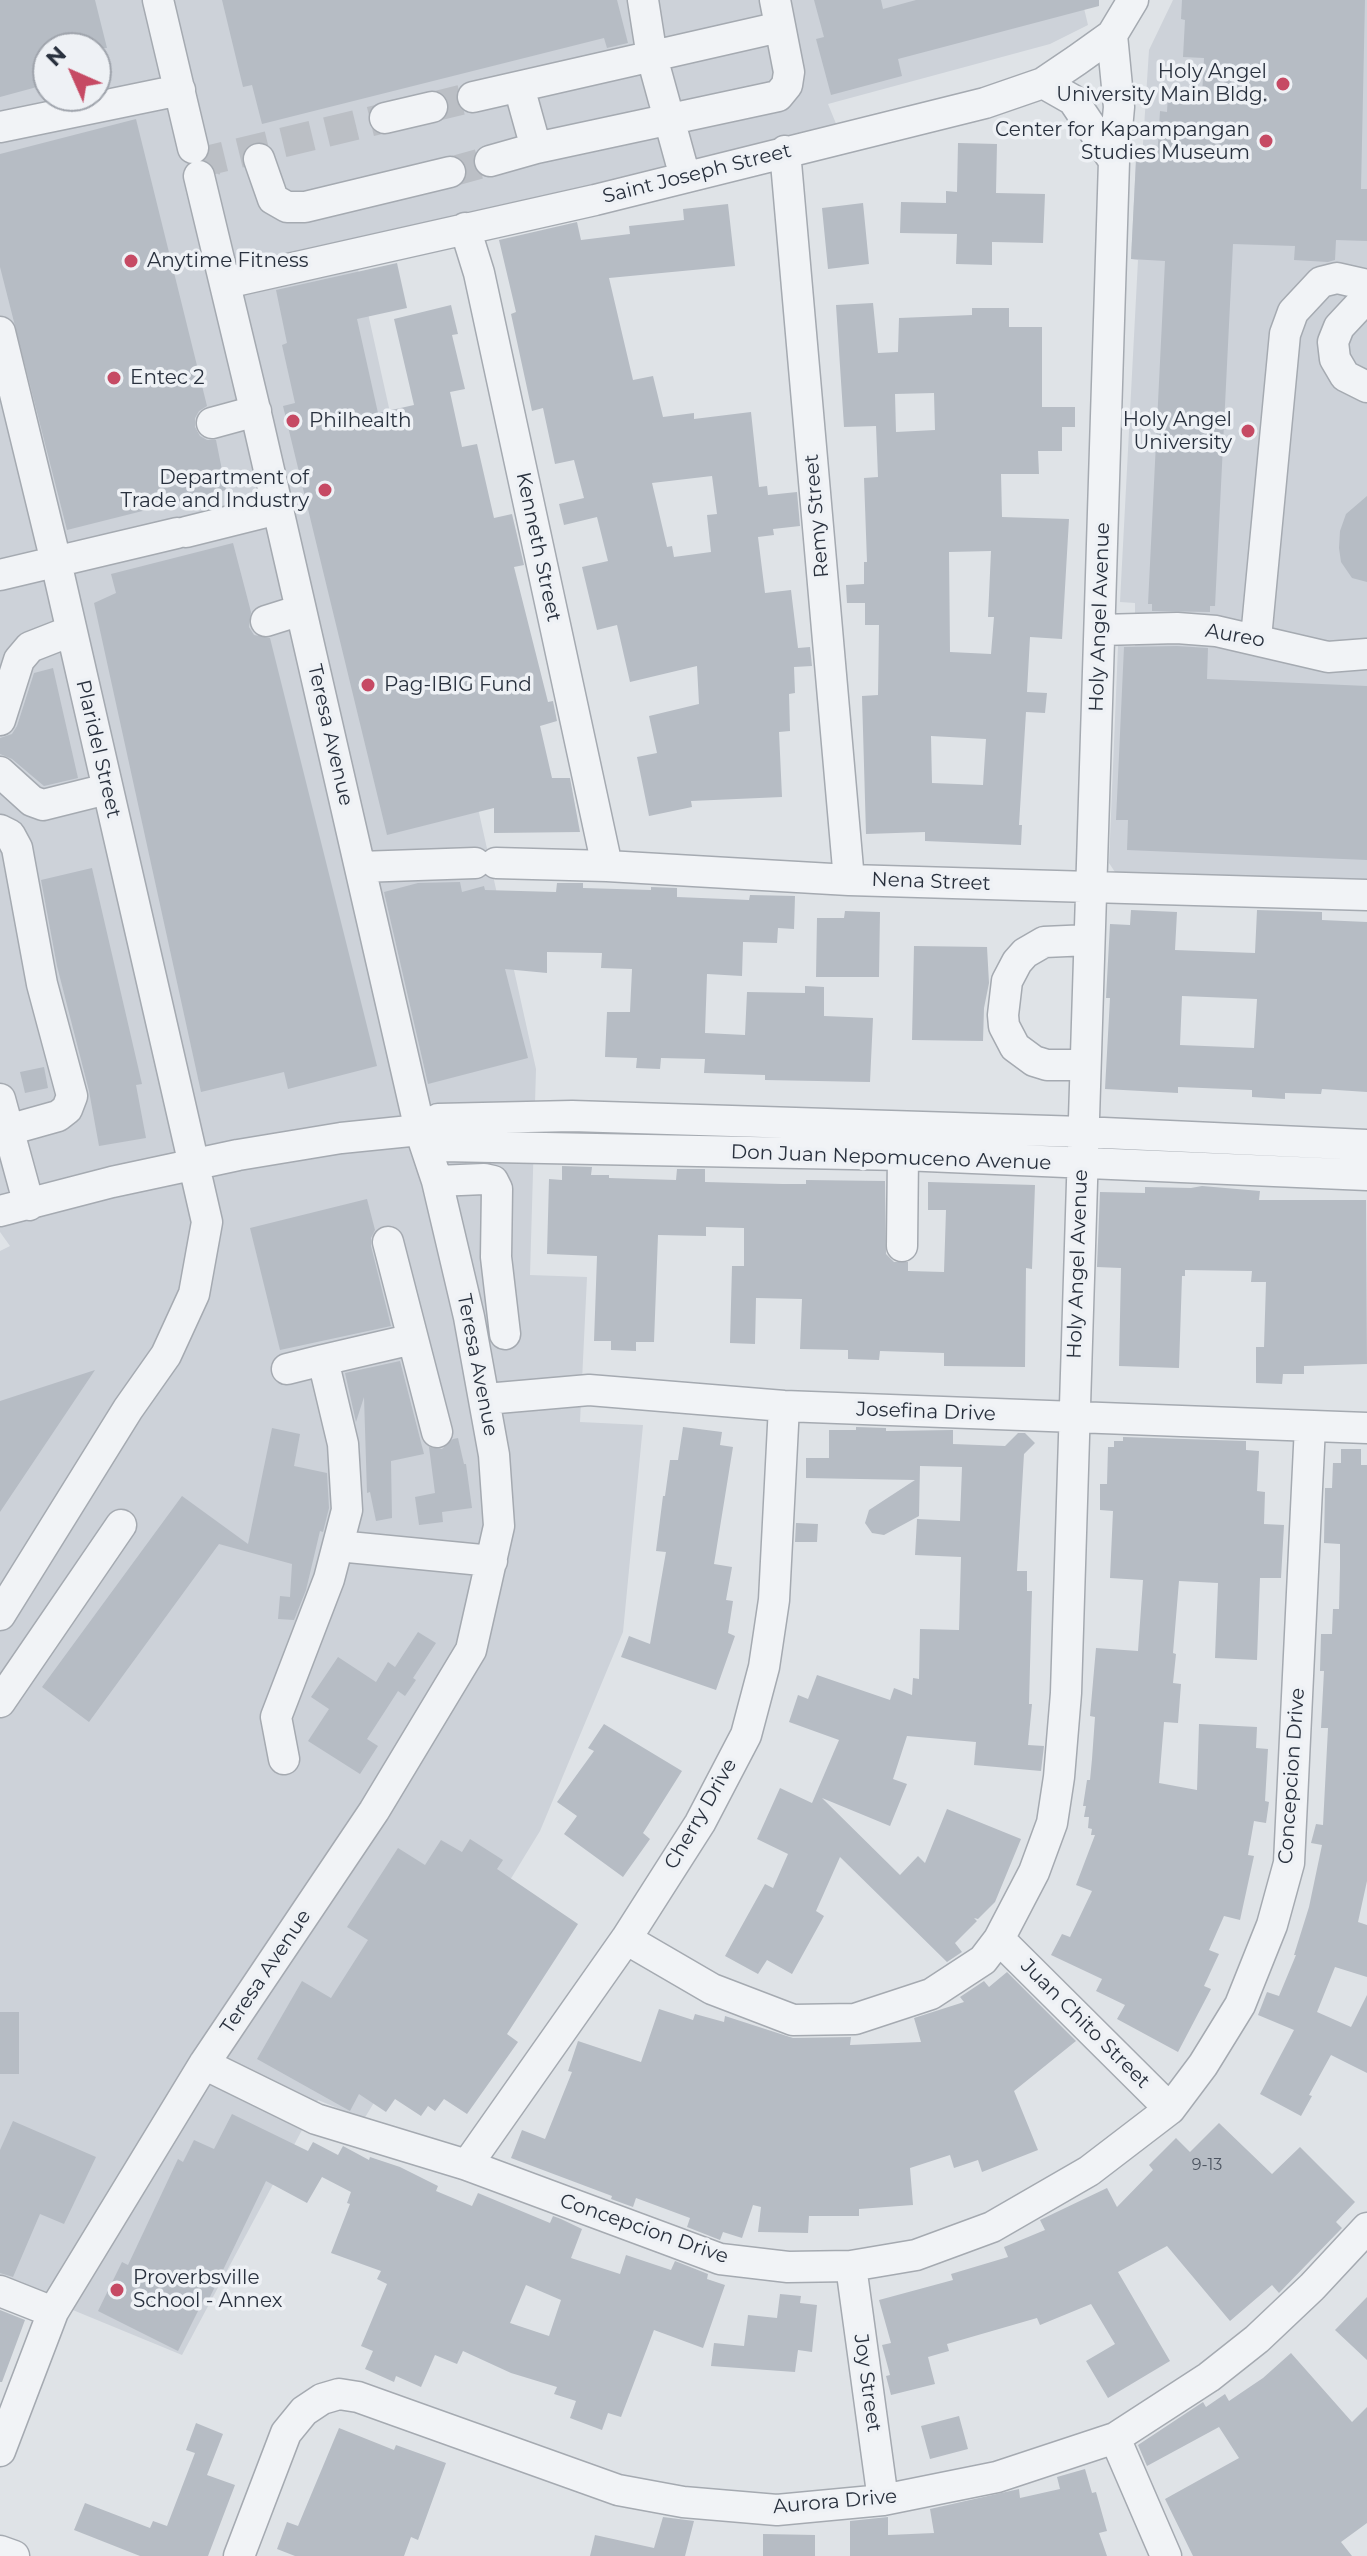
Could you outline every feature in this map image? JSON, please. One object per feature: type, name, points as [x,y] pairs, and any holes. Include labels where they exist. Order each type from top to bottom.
[{"type":"street","name":"Teresa Avenue","points":[[0,2451],[53,2312],[204,2064],[374,1811],[471,1650],[499,1526],[486,1399],[437,1181],[420,1130],[200,166],[158,0]]},
{"type":"street","points":[[643,0],[652,57],[685,177]]},
{"type":"street","name":"Saint Joseph Street","points":[[226,283],[595,200],[985,103],[1043,83],[1112,35],[1133,0]]},
{"type":"street","points":[[473,97],[652,57],[777,14],[789,72],[787,85],[778,96],[536,148],[490,161]]},
{"type":"street","name":"Holy Angel Avenue","points":[[626,1939],[712,1989],[793,2020],[855,2019],[931,1994],[983,1960],[999,1939],[1034,1872],[1052,1823],[1066,1693],[1114,161],[1119,107],[1112,35]]},
{"type":"street","points":[[1043,83],[1073,100],[1114,161]]},
{"type":"street","points":[[519,87],[536,148]]},
{"type":"street","points":[[0,127],[180,90]]},
{"type":"street","points":[[385,118],[432,107]]},
{"type":"street","name":"Remy Street","points":[[785,151],[849,880]]},
{"type":"street","points":[[259,159],[273,199],[287,207],[305,207],[450,172]]},
{"type":"street","name":"Kenneth Street","points":[[465,228],[479,273],[607,866]]},
{"type":"street","points":[[1256,638],[1285,334],[1293,312],[1321,282],[1337,278],[1367,285]]},
{"type":"street","points":[[1367,297],[1339,327],[1333,342],[1335,359],[1345,376],[1367,387]]},
{"type":"street","name":"Plaridel Street","points":[[0,332],[56,562],[207,1222],[194,1294],[166,1355],[128,1409],[0,1615]]},
{"type":"street","points":[[212,423],[256,411]]},
{"type":"street","points":[[0,575],[278,509]]},
{"type":"street","points":[[266,621],[301,610]]},
{"type":"street","name":"Aureo","points":[[1100,630],[1177,628],[1256,638],[1328,657],[1367,654]]},
{"type":"street","points":[[0,720],[19,660],[30,647],[71,631]]},
{"type":"street","points":[[0,772],[32,801],[43,805],[107,789]]},
{"type":"street","points":[[0,830],[10,835],[17,848],[42,984],[72,1096],[67,1109],[58,1116],[3,1113],[15,1208]]},
{"type":"street","name":"Nena Street","points":[[360,867],[485,863],[607,866],[849,880],[1367,895]]},
{"type":"street","points":[[1085,1065],[1047,1065],[1034,1061],[1015,1047],[1004,1026],[1003,1015],[1007,981],[1025,953],[1044,942],[1089,940]]},
{"type":"street","name":"Don Juan Nepomuceno Avenue","points":[[15,1208],[112,1182],[238,1155],[341,1138],[420,1130],[438,1119],[572,1116],[1082,1132],[1367,1145]]},
{"type":"street","points":[[746,1153],[750,1122]]},
{"type":"street","name":"Don Juan Nepomuceno Avenue","points":[[420,1130],[442,1146],[903,1155],[1367,1175]]},
{"type":"street","points":[[902,1246],[903,1155]]},
{"type":"street","points":[[437,1181],[484,1179],[493,1181],[497,1189],[496,1257],[505,1334]]},
{"type":"street","points":[[388,1242],[437,1432]]},
{"type":"street","points":[[287,1369],[413,1339]]},
{"type":"street","points":[[284,1759],[276,1717],[329,1579],[347,1510],[343,1444],[323,1360]]},
{"type":"street","name":"Josefina Drive","points":[[486,1399],[589,1390],[784,1406],[1367,1428]]},
{"type":"street","name":"Cherry Drive","points":[[467,2165],[626,1939],[700,1823],[746,1735],[774,1600],[784,1406]]},
{"type":"street","name":"Concepcion Drive","points":[[204,2064],[316,2119],[467,2165],[720,2259],[788,2267],[851,2266],[916,2255],[992,2227],[1089,2171],[1170,2109],[1203,2065],[1240,2005],[1272,1925],[1289,1863],[1310,1426]]},
{"type":"street","points":[[0,1702],[121,1525]]},
{"type":"street","points":[[338,1546],[492,1561]]},
{"type":"street","name":"Juan Chito Street","points":[[999,1939],[1170,2109]]},
{"type":"street","name":"Aurora Drive","points":[[239,2556],[286,2433],[304,2411],[322,2399],[339,2394],[358,2397],[618,2490],[683,2502],[777,2510],[883,2500],[997,2477],[1115,2438],[1209,2377],[1257,2339],[1312,2287],[1367,2228]]},
{"type":"street","name":"Joy Street","points":[[851,2266],[883,2500]]},
{"type":"street","points":[[0,2291],[53,2312]]},
{"type":"street","points":[[1115,2438],[1166,2556]]},
{"type":"street","points":[[0,2551],[14,2556]]},
{"type":"shaded area","points":[[0,0],[1082,0],[1088,25],[1050,44],[828,104],[839,131],[355,255],[536,1069],[530,1275],[587,1277],[580,1422],[643,1425],[623,1632],[540,1831],[364,2119],[318,2100],[182,2355],[0,2280],[0,1251],[10,1246],[0,1232]]},
{"type":"shaded area","name":"Holy Angel University","points":[[1173,0],[1367,0],[1367,885],[1125,878],[1115,872],[1109,863],[1118,646],[1135,646],[1135,603],[1120,602],[1138,260],[1131,259],[1136,160],[1142,159],[1149,50]]},
{"type":"building","points":[[0,0],[95,0],[103,32],[32,32],[32,88],[0,97]]},
{"type":"building","points":[[222,0],[617,0],[628,43],[607,48],[604,38],[262,124],[252,85],[243,87]]},
{"type":"building","points":[[814,0],[881,0],[883,9],[916,0],[1099,0],[1099,6],[898,59],[902,76],[831,95],[816,39],[824,37]]},
{"type":"building","points":[[1182,0],[1365,0],[1361,189],[1367,189],[1367,241],[1336,240],[1335,260],[1328,262],[1294,260],[1295,246],[1233,244],[1215,606],[1210,606],[1210,612],[1152,611],[1152,604],[1148,604],[1165,261],[1131,259],[1136,160],[1157,160],[1160,111],[1167,112],[1168,95],[1202,96],[1204,58],[1183,57],[1185,20],[1181,19]]},
{"type":"building","name":"Entec 2","points":[[136,119],[207,406],[195,418],[195,427],[200,436],[216,440],[226,490],[67,530],[0,267],[0,154]]},
{"type":"building","points":[[958,143],[997,144],[996,193],[1045,194],[1043,243],[992,242],[992,265],[956,264],[957,234],[900,233],[901,202],[946,203],[946,191],[957,192]]},
{"type":"building","points":[[863,203],[869,264],[828,269],[822,208]]},
{"type":"building","points":[[728,204],[735,266],[609,278],[633,380],[653,376],[663,417],[694,413],[694,419],[751,412],[759,487],[767,486],[768,495],[797,492],[800,526],[773,529],[774,535],[758,537],[765,593],[791,590],[798,648],[810,647],[812,666],[794,667],[795,693],[789,694],[790,731],[779,732],[782,797],[691,801],[692,807],[649,816],[637,757],[657,753],[649,716],[699,704],[697,666],[630,682],[617,625],[597,630],[582,567],[608,561],[597,517],[564,525],[559,504],[584,498],[574,460],[555,464],[543,408],[532,411],[511,314],[516,312],[499,240],[577,222],[581,240],[630,234],[629,226],[684,220],[683,209]],"holes":[[[712,476],[717,514],[707,515],[711,552],[674,557],[672,546],[667,547],[652,483]]]},
{"type":"building","points":[[397,263],[407,308],[357,319],[378,413],[414,405],[394,319],[451,305],[458,334],[452,335],[465,389],[450,392],[462,447],[477,444],[494,518],[512,514],[524,565],[514,567],[548,702],[553,701],[557,721],[540,726],[552,778],[570,778],[580,832],[494,833],[494,808],[387,835],[283,406],[295,403],[282,345],[287,343],[276,290]]},
{"type":"building","points":[[873,303],[878,353],[898,352],[899,318],[972,315],[972,308],[1009,308],[1009,327],[1042,327],[1042,407],[1075,407],[1075,427],[1062,427],[1062,451],[1038,451],[1039,474],[1001,474],[1002,517],[1069,519],[1062,639],[1030,637],[1027,692],[1047,693],[1045,713],[1026,712],[1019,825],[1022,825],[1021,845],[925,841],[925,832],[866,834],[862,696],[878,695],[879,625],[865,625],[865,603],[847,603],[846,585],[864,584],[864,562],[867,562],[864,478],[878,477],[876,426],[844,427],[836,305]],"holes":[[[934,393],[935,430],[896,432],[895,394]],[[991,551],[988,617],[994,617],[991,654],[950,652],[949,552]],[[931,736],[986,739],[983,785],[932,783]]]},
{"type":"building","points":[[1367,496],[1367,582],[1352,578],[1341,562],[1339,548],[1340,531],[1346,514]]},
{"type":"building","points":[[233,543],[251,612],[249,627],[254,635],[270,638],[377,1066],[288,1089],[284,1072],[201,1092],[94,603],[116,593],[111,574]]},
{"type":"building","points":[[1124,647],[1208,648],[1207,679],[1367,686],[1367,860],[1127,850],[1128,820],[1116,820]]},
{"type":"building","points":[[53,668],[78,778],[44,786],[12,759],[0,754],[0,738],[12,734],[17,726],[34,673]]},
{"type":"building","points":[[92,868],[142,1084],[136,1085],[146,1138],[99,1146],[89,1091],[57,966],[41,880]]},
{"type":"building","points":[[460,882],[462,892],[484,886],[485,890],[556,892],[557,883],[583,883],[583,888],[677,888],[677,897],[749,900],[750,895],[795,896],[794,929],[778,928],[777,943],[743,942],[742,976],[707,974],[705,1033],[745,1035],[747,992],[805,993],[805,986],[824,987],[824,1016],[873,1018],[870,1082],[765,1080],[765,1075],[704,1073],[705,1059],[661,1058],[660,1069],[636,1068],[637,1058],[605,1057],[607,1012],[630,1012],[632,969],[601,968],[602,953],[547,952],[547,973],[505,969],[528,1058],[428,1084],[384,892],[418,883]]},
{"type":"building","points":[[1131,910],[1177,912],[1175,950],[1255,953],[1257,910],[1322,912],[1322,920],[1367,922],[1367,1092],[1322,1089],[1321,1094],[1285,1093],[1285,1099],[1252,1097],[1252,1090],[1178,1087],[1178,1093],[1105,1089],[1110,924],[1130,925]],"holes":[[[1182,996],[1257,999],[1254,1048],[1180,1045]]]},
{"type":"building","points":[[845,911],[880,912],[879,977],[816,977],[817,918],[844,918]]},
{"type":"building","points":[[914,946],[987,947],[989,983],[984,1008],[983,1041],[912,1040]]},
{"type":"building","points":[[44,1067],[48,1088],[25,1093],[20,1072]]},
{"type":"building","points":[[562,1166],[592,1167],[591,1175],[609,1175],[609,1178],[676,1180],[677,1169],[705,1169],[705,1182],[806,1184],[806,1180],[885,1181],[886,1254],[894,1262],[908,1262],[908,1271],[944,1272],[946,1210],[928,1210],[928,1182],[1035,1185],[1032,1269],[1026,1268],[1025,1367],[944,1366],[944,1353],[880,1351],[879,1360],[848,1359],[848,1350],[800,1349],[802,1299],[756,1298],[755,1344],[730,1343],[732,1266],[744,1266],[744,1228],[706,1227],[706,1236],[658,1235],[654,1342],[636,1342],[636,1351],[611,1350],[611,1341],[594,1341],[597,1256],[547,1254],[549,1179],[562,1180]]},
{"type":"building","points":[[1202,1186],[1260,1191],[1259,1200],[1366,1200],[1367,1364],[1304,1366],[1304,1374],[1283,1374],[1282,1384],[1256,1383],[1256,1347],[1264,1347],[1266,1282],[1251,1282],[1252,1271],[1185,1270],[1185,1276],[1182,1276],[1179,1368],[1119,1366],[1121,1268],[1097,1267],[1100,1192],[1145,1193],[1145,1187]]},
{"type":"building","points":[[367,1199],[375,1230],[371,1246],[391,1326],[280,1350],[250,1228]]},
{"type":"building","points":[[400,1361],[424,1454],[391,1461],[392,1518],[376,1521],[370,1492],[367,1493],[364,1397],[356,1422],[345,1373]]},
{"type":"building","points":[[95,1370],[0,1512],[0,1401]]},
{"type":"building","points":[[683,1427],[722,1432],[720,1445],[733,1447],[714,1564],[732,1567],[726,1600],[733,1601],[728,1633],[735,1636],[716,1690],[621,1657],[629,1636],[650,1644],[666,1552],[656,1551],[663,1496],[670,1460],[678,1460]]},
{"type":"building","points":[[856,1427],[886,1428],[886,1431],[953,1430],[953,1444],[1005,1446],[1018,1433],[1025,1433],[1035,1443],[1024,1454],[1017,1571],[1027,1571],[1027,1591],[1032,1591],[1029,1704],[1032,1704],[1028,1745],[1044,1746],[1041,1771],[974,1765],[976,1742],[907,1736],[893,1779],[907,1784],[890,1826],[822,1798],[900,1875],[918,1856],[925,1863],[947,1809],[1021,1839],[995,1902],[978,1919],[974,1918],[977,1921],[955,1943],[962,1952],[947,1962],[840,1857],[816,1911],[824,1916],[792,1974],[767,1960],[758,1974],[725,1956],[765,1884],[773,1888],[788,1854],[757,1839],[780,1788],[812,1803],[839,1740],[789,1722],[798,1695],[808,1699],[817,1675],[890,1700],[894,1688],[912,1695],[913,1678],[919,1679],[920,1629],[959,1630],[961,1557],[915,1555],[917,1519],[960,1521],[962,1467],[920,1466],[919,1516],[884,1535],[872,1533],[865,1523],[869,1510],[915,1480],[806,1478],[806,1458],[829,1458],[829,1430],[856,1430]]},
{"type":"building","points":[[272,1428],[300,1434],[294,1466],[327,1473],[329,1508],[323,1532],[320,1531],[306,1590],[294,1620],[278,1619],[280,1596],[290,1597],[292,1564],[219,1544],[89,1722],[42,1687],[182,1496],[248,1544]]},
{"type":"building","points":[[1123,1437],[1246,1441],[1246,1450],[1259,1451],[1257,1491],[1265,1492],[1264,1524],[1284,1525],[1281,1578],[1260,1578],[1257,1660],[1215,1658],[1218,1583],[1179,1581],[1173,1653],[1176,1654],[1173,1683],[1181,1684],[1178,1723],[1164,1722],[1159,1783],[1197,1790],[1199,1724],[1257,1727],[1256,1748],[1268,1749],[1265,1801],[1269,1802],[1266,1823],[1254,1821],[1248,1855],[1254,1856],[1240,1920],[1224,1916],[1209,1950],[1219,1954],[1204,1986],[1211,1989],[1178,2052],[1117,2019],[1125,2005],[1096,1991],[1102,1979],[1051,1955],[1062,1934],[1070,1937],[1092,1891],[1076,1885],[1095,1835],[1091,1835],[1092,1829],[1088,1828],[1089,1817],[1084,1817],[1086,1806],[1083,1806],[1092,1759],[1095,1717],[1090,1716],[1096,1648],[1138,1651],[1143,1580],[1110,1578],[1113,1511],[1100,1510],[1100,1484],[1107,1484],[1108,1447],[1114,1447],[1114,1441],[1123,1441]]},
{"type":"building","points":[[458,1438],[466,1464],[472,1508],[442,1512],[443,1522],[419,1525],[415,1497],[435,1493],[429,1447],[442,1449]]},
{"type":"building","points":[[1341,1449],[1361,1449],[1361,1465],[1367,1465],[1367,1881],[1358,1922],[1367,1925],[1367,1977],[1335,1967],[1317,2012],[1351,2027],[1367,1995],[1367,2073],[1331,2055],[1301,2116],[1260,2094],[1294,2030],[1258,2015],[1267,1992],[1279,1996],[1296,1955],[1322,1845],[1311,1843],[1316,1824],[1323,1825],[1328,1728],[1321,1728],[1324,1671],[1320,1671],[1321,1634],[1332,1634],[1333,1609],[1339,1609],[1340,1568],[1340,1544],[1324,1543],[1325,1488],[1332,1488],[1333,1463],[1341,1463]]},
{"type":"building","points":[[796,1523],[818,1524],[817,1542],[795,1542]]},
{"type":"building","points":[[418,1632],[436,1643],[405,1696],[398,1691],[367,1739],[378,1746],[360,1774],[308,1741],[329,1709],[311,1697],[338,1657],[376,1682],[388,1662],[395,1667]]},
{"type":"building","points":[[604,1724],[682,1771],[643,1833],[650,1839],[623,1877],[564,1834],[577,1816],[557,1802],[594,1751],[588,1748]]},
{"type":"building","points":[[470,1839],[503,1860],[497,1869],[578,1924],[507,2034],[518,2042],[467,2114],[444,2099],[435,2111],[428,2106],[421,2116],[395,2099],[386,2112],[359,2094],[350,2111],[257,2059],[302,1981],[331,1998],[368,1940],[347,1927],[398,1848],[425,1865],[441,1840],[462,1852]]},
{"type":"building","points":[[1007,1972],[1076,2041],[1014,2091],[1038,2150],[982,2172],[978,2160],[954,2168],[950,2155],[910,2168],[913,2205],[859,2209],[859,2216],[809,2216],[808,2233],[758,2232],[761,2207],[753,2205],[742,2238],[723,2232],[720,2240],[687,2227],[690,2218],[636,2198],[633,2207],[511,2158],[522,2130],[545,2139],[572,2072],[568,2071],[578,2041],[641,2062],[659,2009],[693,2020],[695,2014],[724,2022],[725,2016],[793,2038],[851,2037],[850,2045],[921,2042],[914,2018],[964,2002],[960,1997],[984,1981],[989,1987]]},
{"type":"building","points":[[0,2012],[19,2012],[19,2074],[0,2074]]},
{"type":"building","points":[[232,2114],[308,2151],[313,2142],[338,2155],[343,2146],[369,2160],[370,2157],[400,2167],[438,2186],[436,2191],[472,2206],[478,2193],[550,2223],[553,2216],[561,2219],[582,2229],[571,2258],[620,2274],[626,2255],[671,2270],[675,2261],[708,2274],[707,2279],[725,2285],[703,2348],[654,2330],[621,2417],[608,2413],[602,2430],[570,2418],[576,2401],[554,2394],[557,2387],[511,2373],[463,2351],[457,2364],[435,2355],[421,2387],[396,2376],[394,2382],[365,2369],[373,2351],[361,2346],[387,2284],[377,2279],[381,2271],[331,2253],[350,2204],[347,2203],[351,2192],[322,2177],[307,2203],[266,2181],[209,2299],[205,2297],[178,2351],[98,2311],[122,2262],[128,2265],[178,2159],[183,2162],[194,2140],[214,2149]],"holes":[[[526,2285],[561,2300],[549,2336],[510,2323]]]},
{"type":"building","points":[[13,2121],[96,2157],[64,2224],[40,2214],[13,2277],[0,2273],[0,2150]]},
{"type":"building","points":[[1219,2123],[1272,2174],[1300,2147],[1355,2202],[1336,2222],[1342,2228],[1279,2293],[1272,2285],[1230,2321],[1167,2246],[1118,2272],[1170,2361],[1108,2398],[1086,2361],[1115,2344],[1091,2304],[1040,2325],[1037,2318],[947,2344],[949,2351],[928,2357],[935,2384],[891,2395],[886,2376],[890,2375],[882,2345],[891,2343],[879,2300],[953,2280],[951,2274],[1008,2257],[1004,2247],[1045,2230],[1040,2220],[1107,2188],[1117,2207],[1153,2170],[1149,2165],[1176,2138],[1190,2152]]},
{"type":"building","points":[[780,2294],[801,2296],[800,2303],[817,2305],[812,2352],[798,2350],[795,2372],[711,2366],[714,2343],[744,2346],[748,2315],[777,2318]]},
{"type":"building","points":[[1367,2297],[1367,2360],[1335,2330]]},
{"type":"building","points":[[0,2310],[25,2320],[2,2382],[0,2382]]},
{"type":"building","points":[[1291,2353],[1352,2422],[1367,2407],[1367,2523],[1341,2542],[1352,2556],[1193,2556],[1165,2499],[1239,2458],[1219,2427],[1147,2466],[1138,2445],[1203,2402],[1206,2407],[1225,2394],[1229,2401],[1263,2378]]},
{"type":"building","points":[[959,2416],[968,2449],[930,2459],[921,2426]]},
{"type":"building","points":[[196,2423],[223,2434],[207,2475],[235,2485],[208,2556],[140,2556],[74,2530],[85,2503],[150,2528],[153,2521],[167,2526],[195,2453],[186,2450]]},
{"type":"building","points":[[339,2428],[394,2450],[396,2445],[446,2463],[418,2540],[411,2537],[404,2556],[295,2556],[277,2549],[287,2522],[298,2526]]},
{"type":"building","points":[[1085,2469],[1092,2493],[1096,2492],[1107,2531],[1099,2533],[1107,2556],[850,2556],[850,2521],[888,2517],[888,2535],[934,2533],[930,2509],[1019,2489],[1020,2498],[1060,2489],[1057,2477]]},
{"type":"building","points":[[663,2517],[694,2521],[685,2556],[590,2556],[595,2535],[654,2548]]},
{"type":"building","points":[[763,2534],[815,2535],[815,2556],[763,2556]]},
{"type":"tunnel","points":[[432,107],[473,97]]},
{"type":"tunnel","points":[[207,174],[210,160],[385,118]]},
{"type":"tunnel","points":[[450,172],[490,161]]},
{"type":"place","name":"Holy Angel University Main Bldg.","points":[[1283,84]]},
{"type":"place","name":"Center for Kapampangan Studies Museum","points":[[1266,141]]},
{"type":"place","name":"Anytime Fitness","points":[[131,261]]},
{"type":"place","name":"Entec 2","points":[[114,378]]},
{"type":"place","name":"Philhealth","points":[[293,421]]},
{"type":"place","name":"Holy Angel University","points":[[1248,431]]},
{"type":"place","name":"Department of Trade and Industry","points":[[325,490]]},
{"type":"place","name":"Pag-IBIG Fund","points":[[368,685]]},
{"type":"place","name":"Proverbsville School - Annex","points":[[117,2290]]}]
